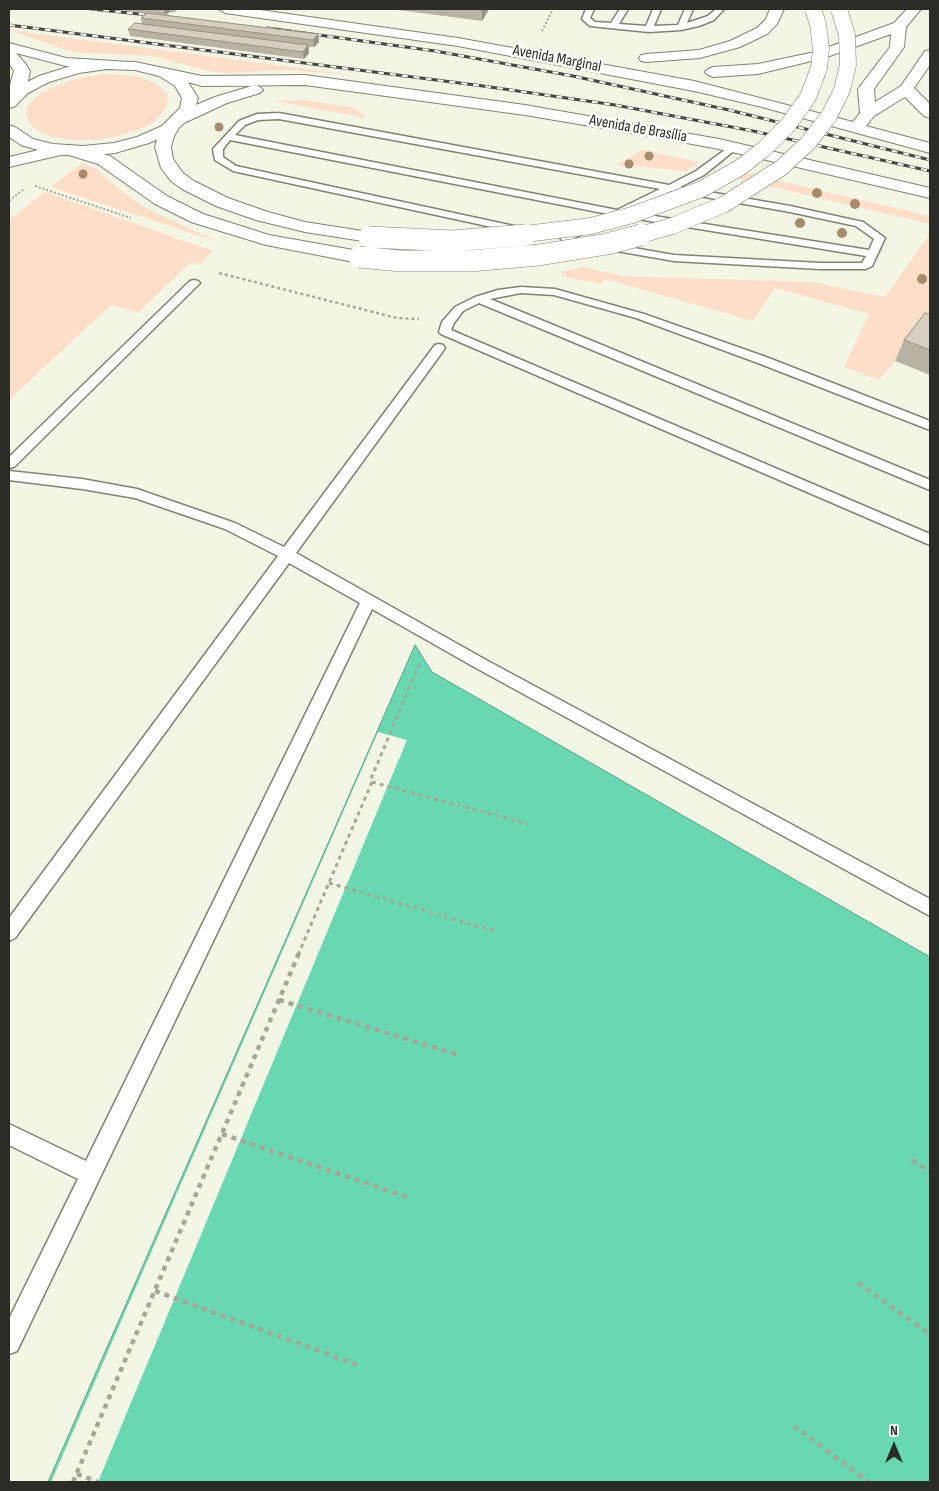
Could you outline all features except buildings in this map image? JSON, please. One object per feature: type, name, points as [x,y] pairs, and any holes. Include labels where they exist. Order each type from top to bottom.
[{"type":"main road","name":"Avenida Marginal","points":[[225,9],[330,23],[536,55],[694,86],[766,103],[930,148]]},
{"type":"main road","name":"Avenida Marginal","points":[[304,9],[540,36]]},
{"type":"main road","points":[[646,58],[700,54],[734,44],[754,36],[772,21],[777,9]]},
{"type":"main road","points":[[159,71],[178,80],[189,95],[188,108],[166,136],[163,147],[168,168],[188,185],[222,202],[262,216],[312,228],[369,237],[453,241],[539,234],[591,226],[632,215],[702,189],[741,167],[766,148],[788,125],[808,97],[819,68],[821,48],[818,24],[813,9]]},
{"type":"main road","points":[[9,130],[18,138],[33,145],[104,160],[161,200],[204,220],[274,242],[359,257],[401,261],[470,262],[539,256],[607,244],[689,220],[722,205],[760,184],[781,168],[808,143],[829,116],[842,90],[848,65],[847,35],[839,9]]},
{"type":"main road","points":[[704,70],[758,68],[802,60],[899,26],[914,9]]},
{"type":"main road","points":[[868,113],[866,89],[897,47],[899,26]]},
{"type":"main road","points":[[9,47],[66,62],[121,65]]},
{"type":"main road","points":[[856,128],[868,113],[906,89],[930,54]]},
{"type":"main road","points":[[9,55],[20,66],[22,71],[20,81],[9,103]]},
{"type":"main road","name":"Avenida Marginal","points":[[628,56],[704,70],[757,83]]},
{"type":"main road","points":[[9,103],[23,90],[56,74],[84,68],[121,65]]},
{"type":"main road","name":"Avenida de Brasília","points":[[121,65],[202,80],[290,79],[343,85],[571,118],[733,148],[930,193]]},
{"type":"main road","name":"Avenida de Brasília","points":[[67,151],[107,149],[150,138],[176,122],[221,100],[272,86],[298,83],[343,85]]},
{"type":"main road","points":[[906,89],[930,113]]},
{"type":"main road","points":[[791,92],[825,103],[885,118]]},
{"type":"main road","points":[[9,162],[67,151]]},
{"type":"lane","points":[[590,9],[586,20],[592,24],[649,29],[681,27],[711,18],[720,9]]},
{"type":"lane","points":[[613,27],[624,9]]},
{"type":"lane","points":[[649,29],[657,9]]},
{"type":"lane","points":[[681,27],[689,9]]},
{"type":"lane","points":[[279,116],[670,188],[790,209],[859,224],[880,238],[866,266],[781,264],[674,258],[566,240],[233,168],[218,158],[218,149],[242,123],[257,117],[279,116]]},
{"type":"lane","points":[[228,137],[618,213],[873,254]]},
{"type":"lane","points":[[566,240],[700,173],[733,148]]},
{"type":"lane","points":[[9,464],[194,283]]},
{"type":"lane","points":[[930,426],[762,360],[658,323],[555,292],[521,290],[502,292],[479,299],[460,309],[448,322],[445,332],[930,540]]},
{"type":"lane","points":[[479,299],[930,485]]},
{"type":"lane","points":[[9,932],[440,348]]},
{"type":"lane","points":[[9,475],[82,484],[137,494],[230,526],[287,554],[481,664],[930,908]]},
{"type":"lane","points":[[9,1343],[370,600]]},
{"type":"lane","points":[[9,1134],[90,1174]]},
{"type":"path","points":[[540,36],[552,9]]},
{"type":"path","points":[[9,201],[30,184]]},
{"type":"path","points":[[74,1482],[372,782],[371,779],[422,656]]},
{"type":"path","points":[[372,782],[528,824]]},
{"type":"path","points":[[329,883],[495,931]]},
{"type":"path","points":[[279,1000],[456,1054]]},
{"type":"path","points":[[222,1134],[410,1198]]},
{"type":"path","points":[[912,1160],[930,1172]]},
{"type":"path","points":[[858,1283],[930,1334]]},
{"type":"path","points":[[155,1291],[358,1365]]},
{"type":"path","points":[[794,1426],[869,1482]]},
{"type":"path","points":[[77,1474],[98,1482]]},
{"type":"shaded area","points":[[9,30],[352,75],[287,70],[228,73],[208,71],[153,56],[72,52]]},
{"type":"shaded area","points":[[105,74],[137,76],[157,84],[168,95],[167,107],[155,121],[143,128],[99,140],[74,140],[52,137],[37,130],[29,123],[26,115],[27,107],[40,93],[71,80]]},
{"type":"shaded area","points":[[305,100],[355,108],[365,118],[275,101]]},
{"type":"shaded area","points":[[642,150],[700,162],[687,171],[616,165]]},
{"type":"shaded area","points":[[82,163],[98,170],[110,182],[144,207],[218,242],[51,187]]},
{"type":"shaded area","points":[[725,168],[930,216],[930,224],[717,174]]},
{"type":"shaded area","points":[[45,192],[213,251],[199,265],[191,262],[138,313],[111,305],[9,400],[9,220]]},
{"type":"shaded area","points":[[930,233],[930,340],[895,361],[879,380],[844,367],[869,314],[775,288],[753,321],[605,279],[601,284],[561,276],[563,271],[584,267],[622,276],[812,282],[885,297]]},
{"type":"shaded area","points":[[415,645],[432,672],[930,957],[930,1482],[48,1482]]},
{"type":"pier","points":[[378,732],[407,740],[98,1482],[51,1482]]},
{"type":"railway","points":[[91,9],[158,16]]},
{"type":"railway","points":[[9,25],[483,86],[615,105],[753,131],[930,171]]},
{"type":"railway","points":[[268,28],[435,51],[573,76],[729,110],[930,160]]}]
